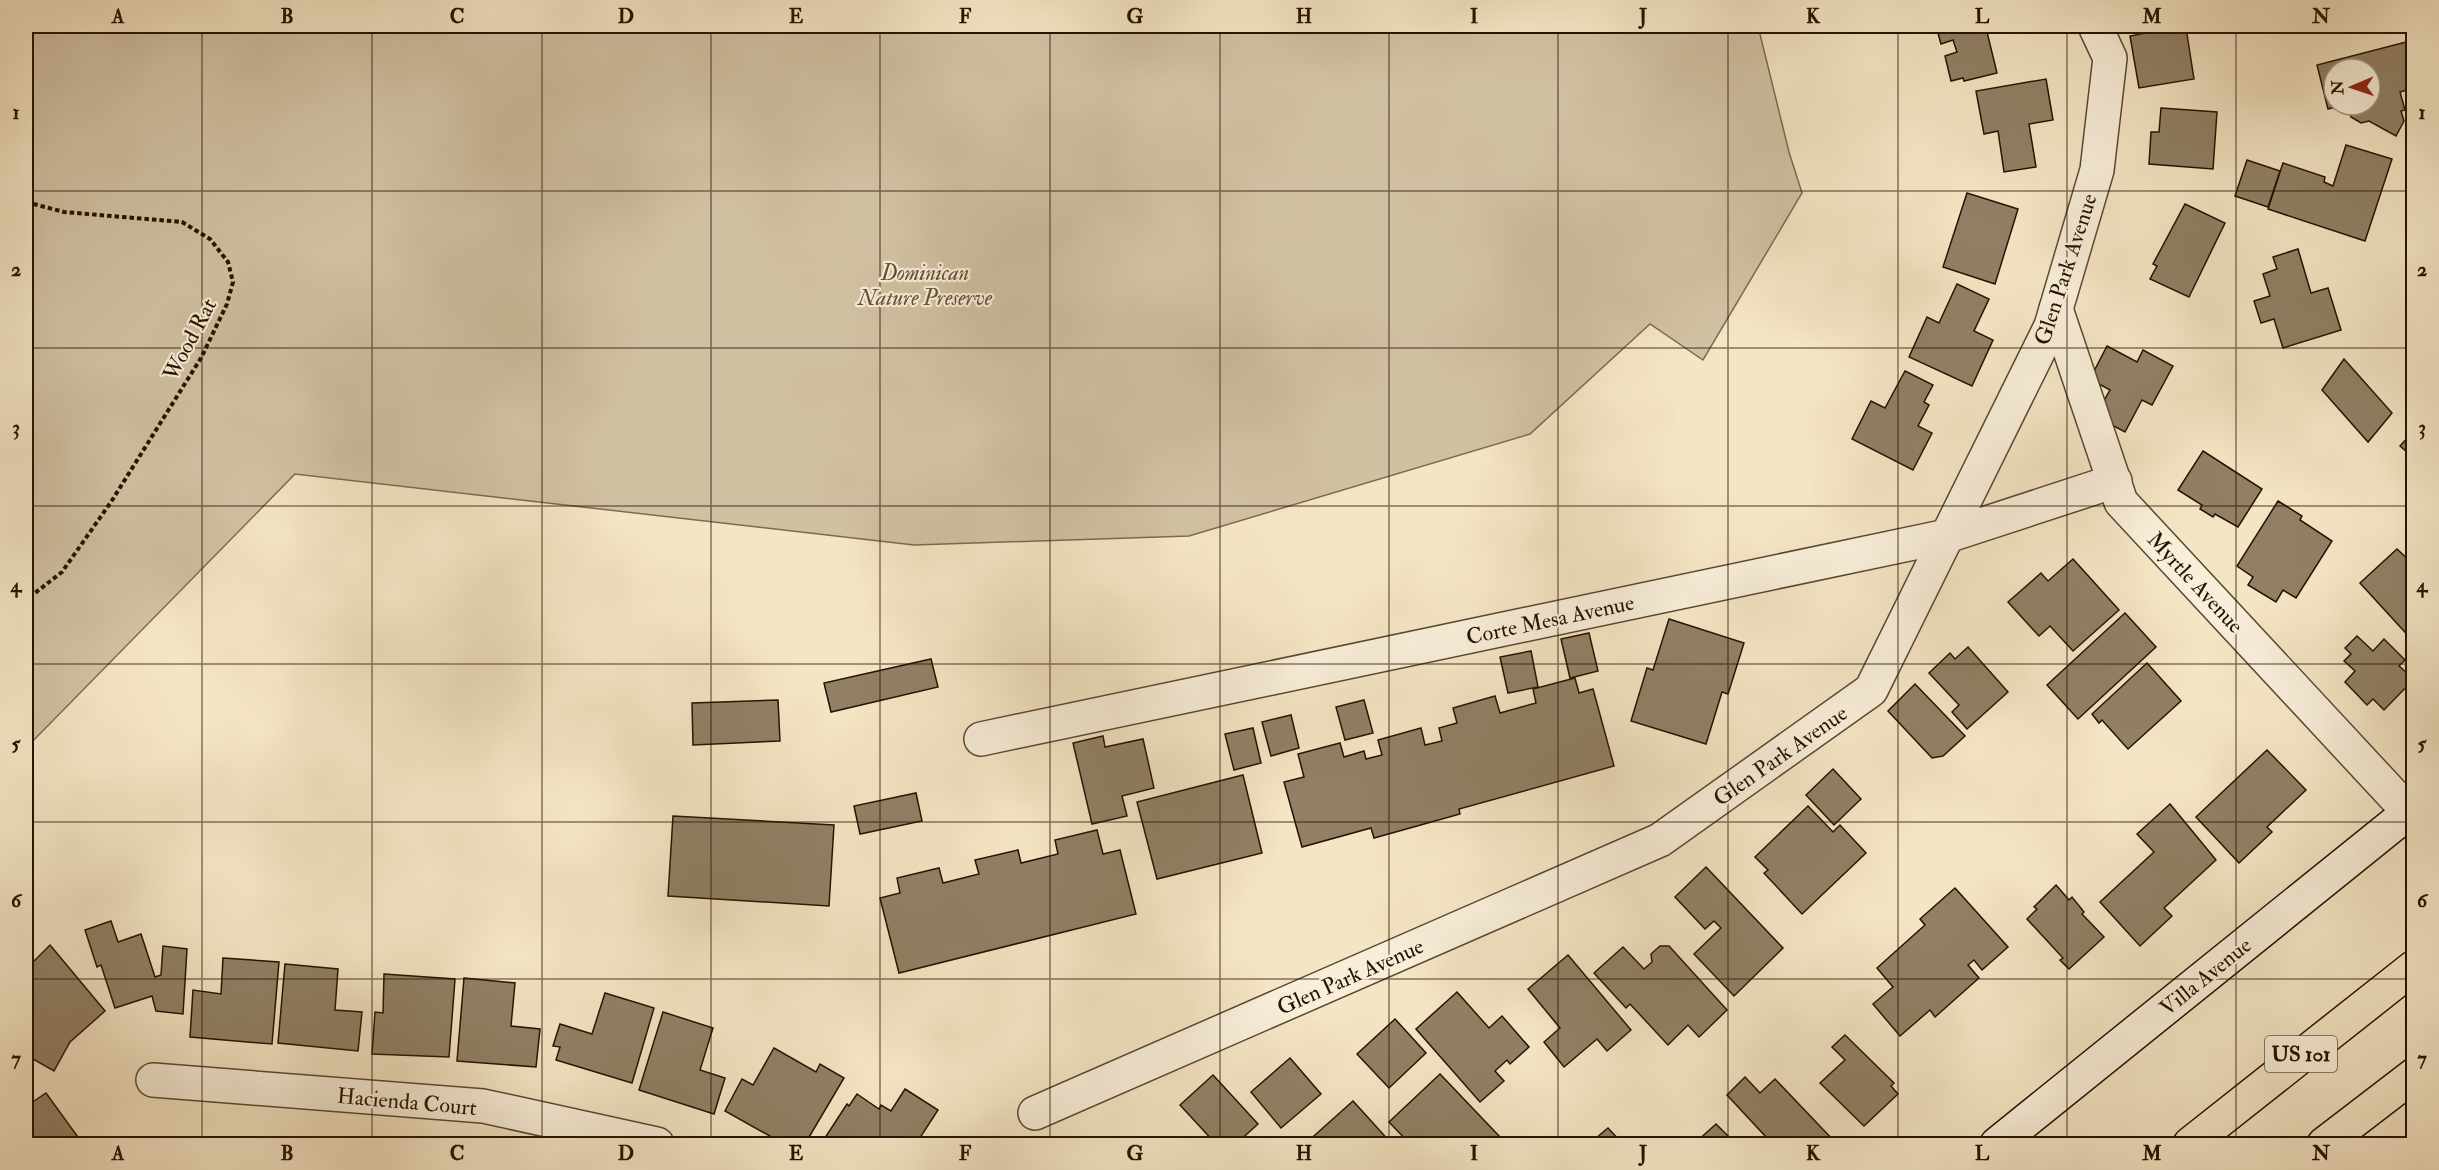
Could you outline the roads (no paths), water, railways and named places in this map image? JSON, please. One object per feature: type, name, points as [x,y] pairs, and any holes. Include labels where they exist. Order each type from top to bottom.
[{"type":"highway","name":"US 101","points":[[2190,1144],[2414,967]]},
{"type":"highway","points":[[2324,1144],[2414,1075]]},
{"type":"street","name":"Glen Park Avenue","points":[[1035,1113],[1660,840],[1871,690],[2051,326],[2097,170],[2110,58],[2095,26]]},
{"type":"street","name":"Myrtle Avenue","points":[[2056,309],[2121,502],[2411,810]]},
{"type":"street","name":"Corte Mesa Avenue","points":[[981,739],[1947,536],[2115,481]]},
{"type":"street","name":"Villa Avenue","points":[[1997,1144],[2411,810]]},
{"type":"street","name":"Hacienda Court","points":[[153,1080],[483,1106],[657,1144]]},
{"type":"park label","name":"Dominican Nature Preserve","points":[[925,284]]}]
